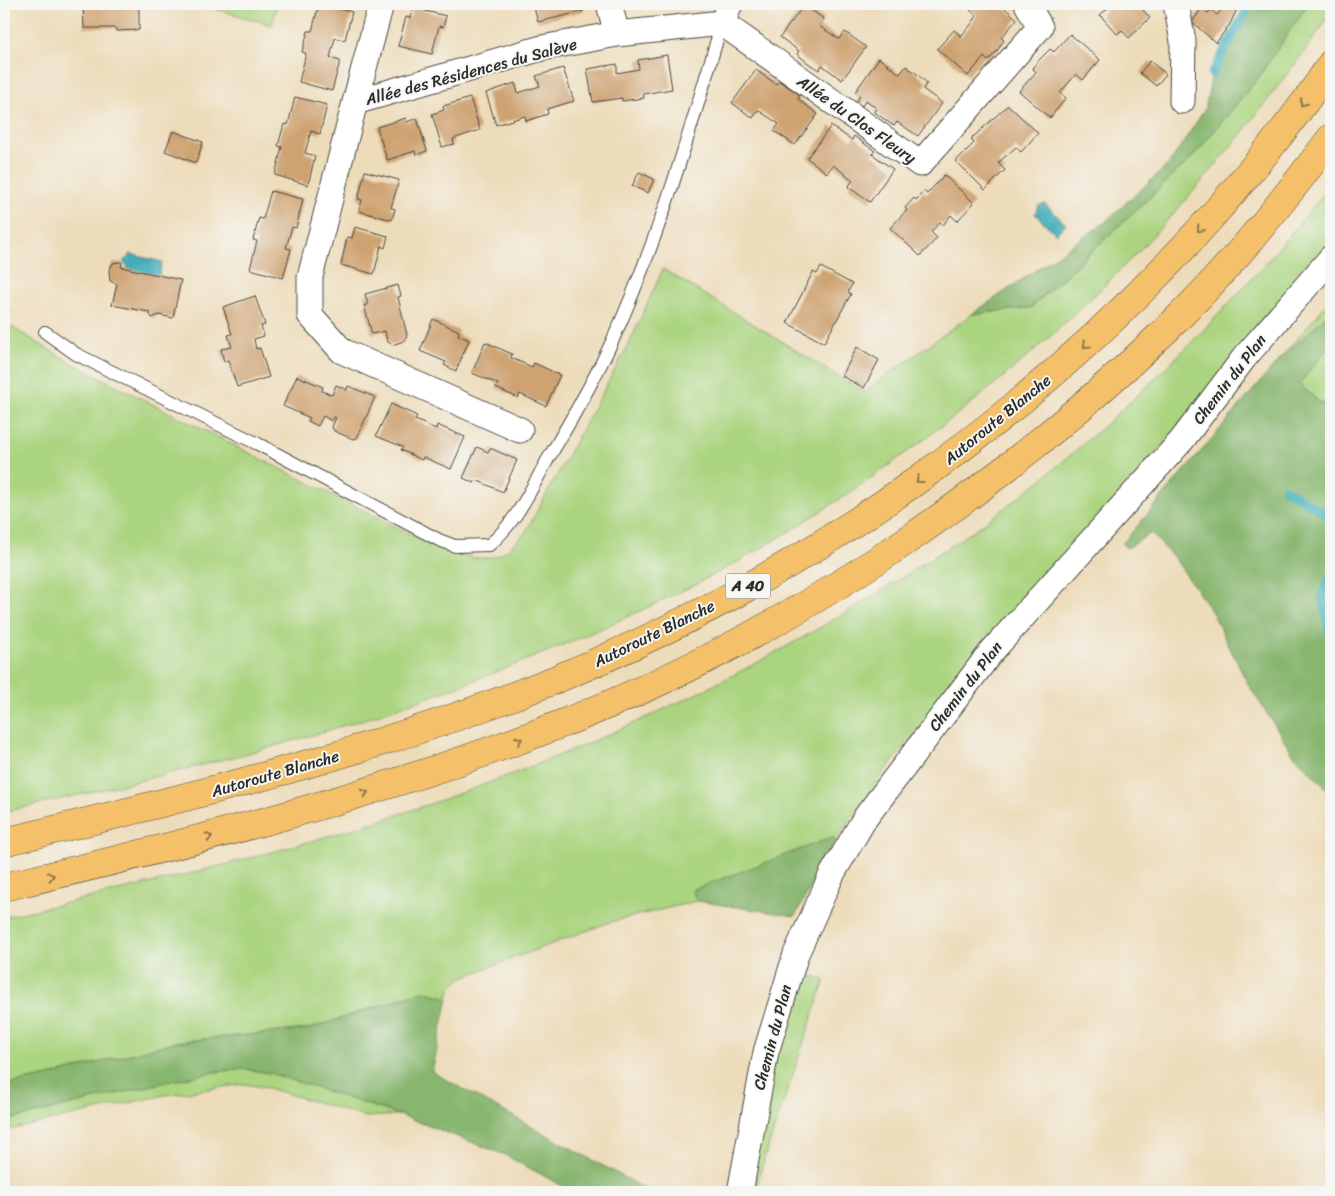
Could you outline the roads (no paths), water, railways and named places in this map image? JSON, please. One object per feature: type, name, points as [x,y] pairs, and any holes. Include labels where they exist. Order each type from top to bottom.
[{"type":"highway","name":"Autoroute Blanche","points":[[4,842],[201,794],[293,769],[457,716],[558,678],[653,636],[790,563],[859,521],[971,442],[1024,400],[1086,346],[1148,284],[1247,175],[1331,64]]},
{"type":"highway","name":"A 40","points":[[4,887],[298,813],[475,756],[563,723],[671,676],[835,588],[891,552],[991,480],[1057,428],[1122,370],[1170,326],[1224,268],[1284,200],[1331,138]]},
{"type":"street","name":"Allée des Résidences du Salève","points":[[381,4],[310,277],[310,315],[342,350],[520,430]]},
{"type":"street","points":[[609,4],[617,34]]},
{"type":"street","name":"Allée du Clos Fleury","points":[[726,14],[920,164],[1040,27],[1027,4]]},
{"type":"street","points":[[1176,4],[1182,41],[1182,101]]},
{"type":"street","name":"Allée des Résidences du Salève","points":[[354,102],[542,48],[726,14]]},
{"type":"street","name":"Chemin du Plan","points":[[740,1192],[766,1052],[796,954],[832,874],[865,818],[992,651],[1182,440],[1244,358],[1331,258]]},
{"type":"lane","points":[[45,332],[76,354],[258,444],[439,540],[455,546],[488,545],[511,523],[556,446],[614,336],[650,250],[690,132],[726,14]]},
{"type":"water","points":[[1045,204],[1066,224],[1056,234],[1035,214],[1038,206]]},
{"type":"water","points":[[130,254],[162,262],[159,276],[127,269],[128,265],[124,264],[124,260],[130,257]]},
{"type":"waterway","points":[[1212,74],[1250,4]]},
{"type":"waterway","points":[[1285,489],[1331,517]]},
{"type":"waterway","points":[[1331,577],[1322,594],[1331,639]]}]
